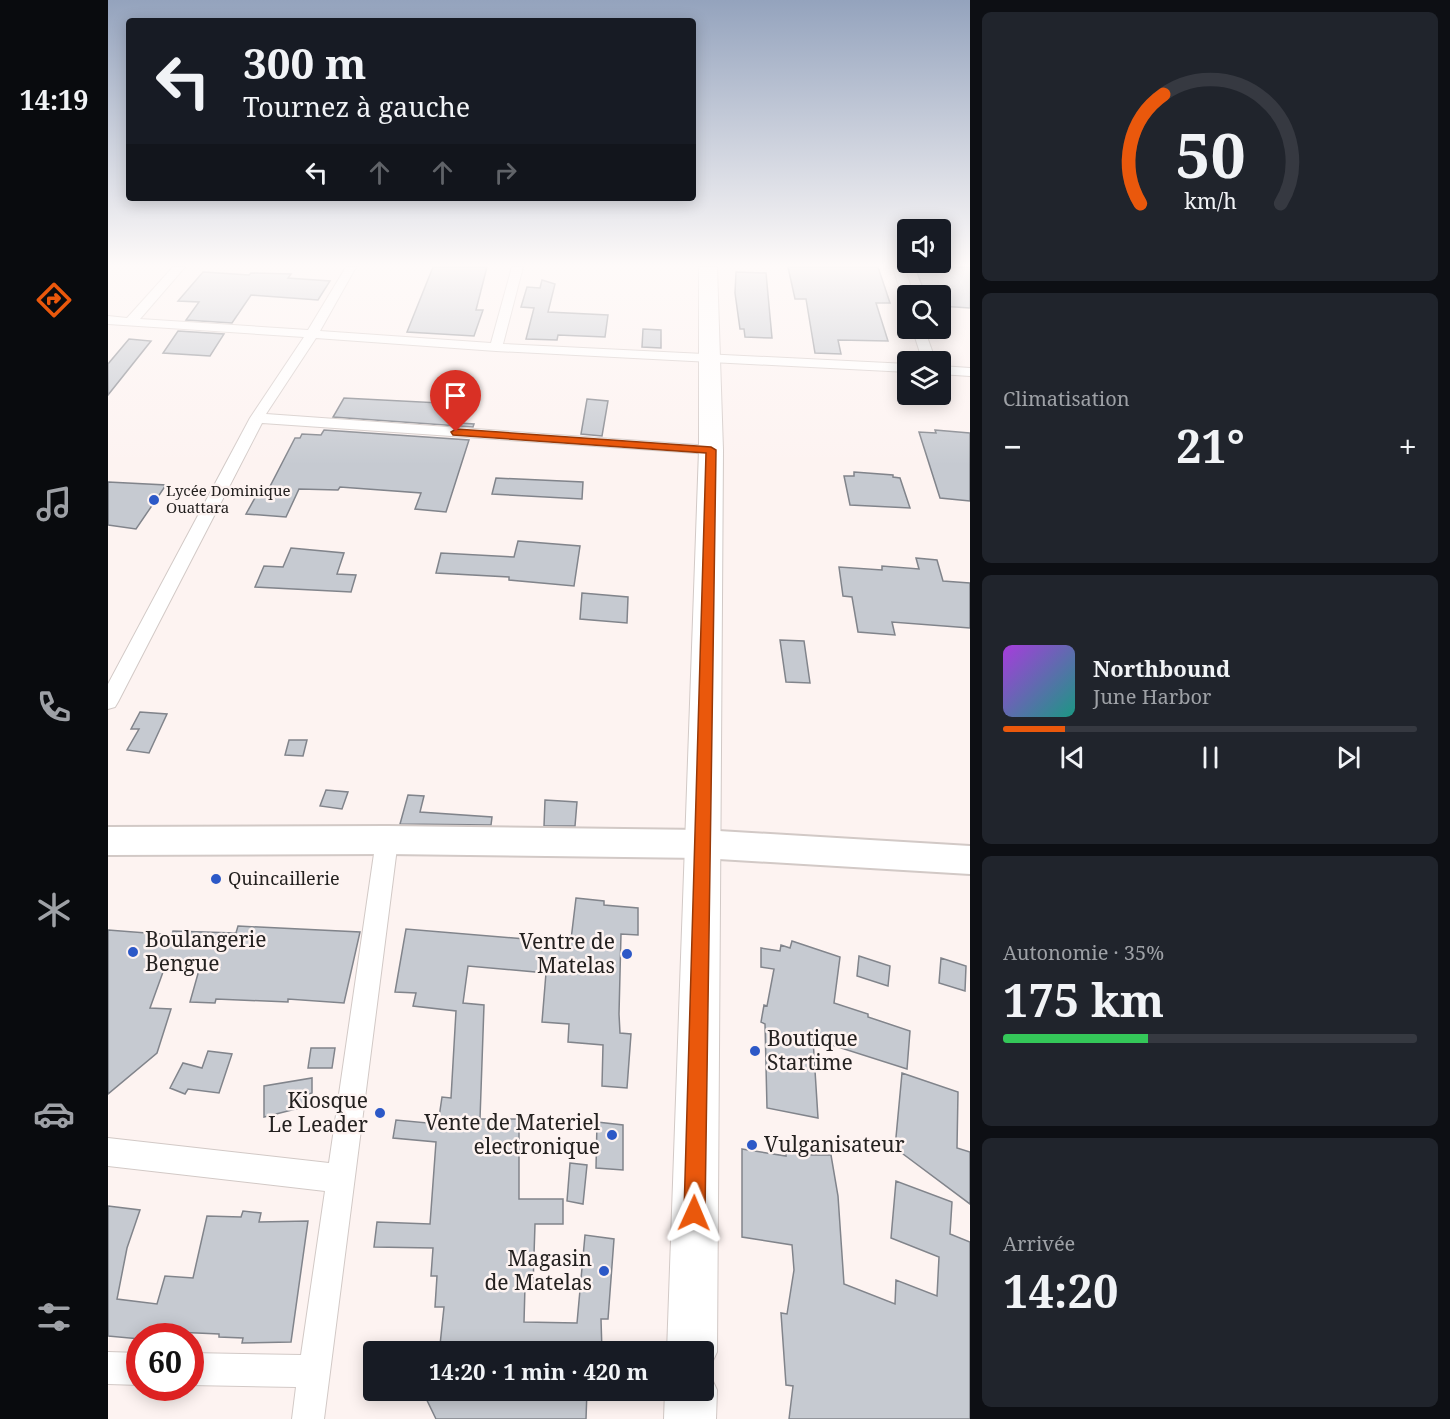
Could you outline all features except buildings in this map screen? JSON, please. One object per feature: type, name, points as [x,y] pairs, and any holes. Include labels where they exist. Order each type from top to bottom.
[{"type":"main road","points":[[692,1341],[711,450],[709,333]]},
{"type":"main road","points":[[690,1419],[691,1401]]},
{"type":"street","points":[[301,333],[496,347],[897,367]]},
{"type":"street","points":[[496,347],[500,333]]},
{"type":"street","points":[[108,702],[257,418],[312,334]]},
{"type":"street","points":[[951,371],[970,372]]},
{"type":"street","points":[[257,418],[711,450]]},
{"type":"street","points":[[309,1419],[387,840]]},
{"type":"street","points":[[108,841],[387,840],[702,844],[970,860]]},
{"type":"street","points":[[108,1152],[340,1179]]},
{"type":"street","points":[[108,1368],[126,1369]]},
{"type":"street","points":[[204,1369],[315,1371]]},
{"type":"place","name":"Lycée Dominique Ouattara","points":[[154,500]]},
{"type":"place","name":"Quincaillerie","points":[[216,879]]},
{"type":"place","name":"Boulangerie Bengue","points":[[133,952]]},
{"type":"place","name":"Ventre de Matelas","points":[[627,954]]},
{"type":"place","name":"Boutique Startime","points":[[755,1051]]},
{"type":"place","name":"Kiosque Le Leader","points":[[380,1113]]},
{"type":"place","name":"Vente de Materiel electronique","points":[[612,1135]]},
{"type":"place","name":"Vulganisateur","points":[[752,1145]]},
{"type":"place","name":"Magasin de Matelas","points":[[604,1271]]},
{"type":"route","points":[[456,432],[711,450],[694,1213]]}]
